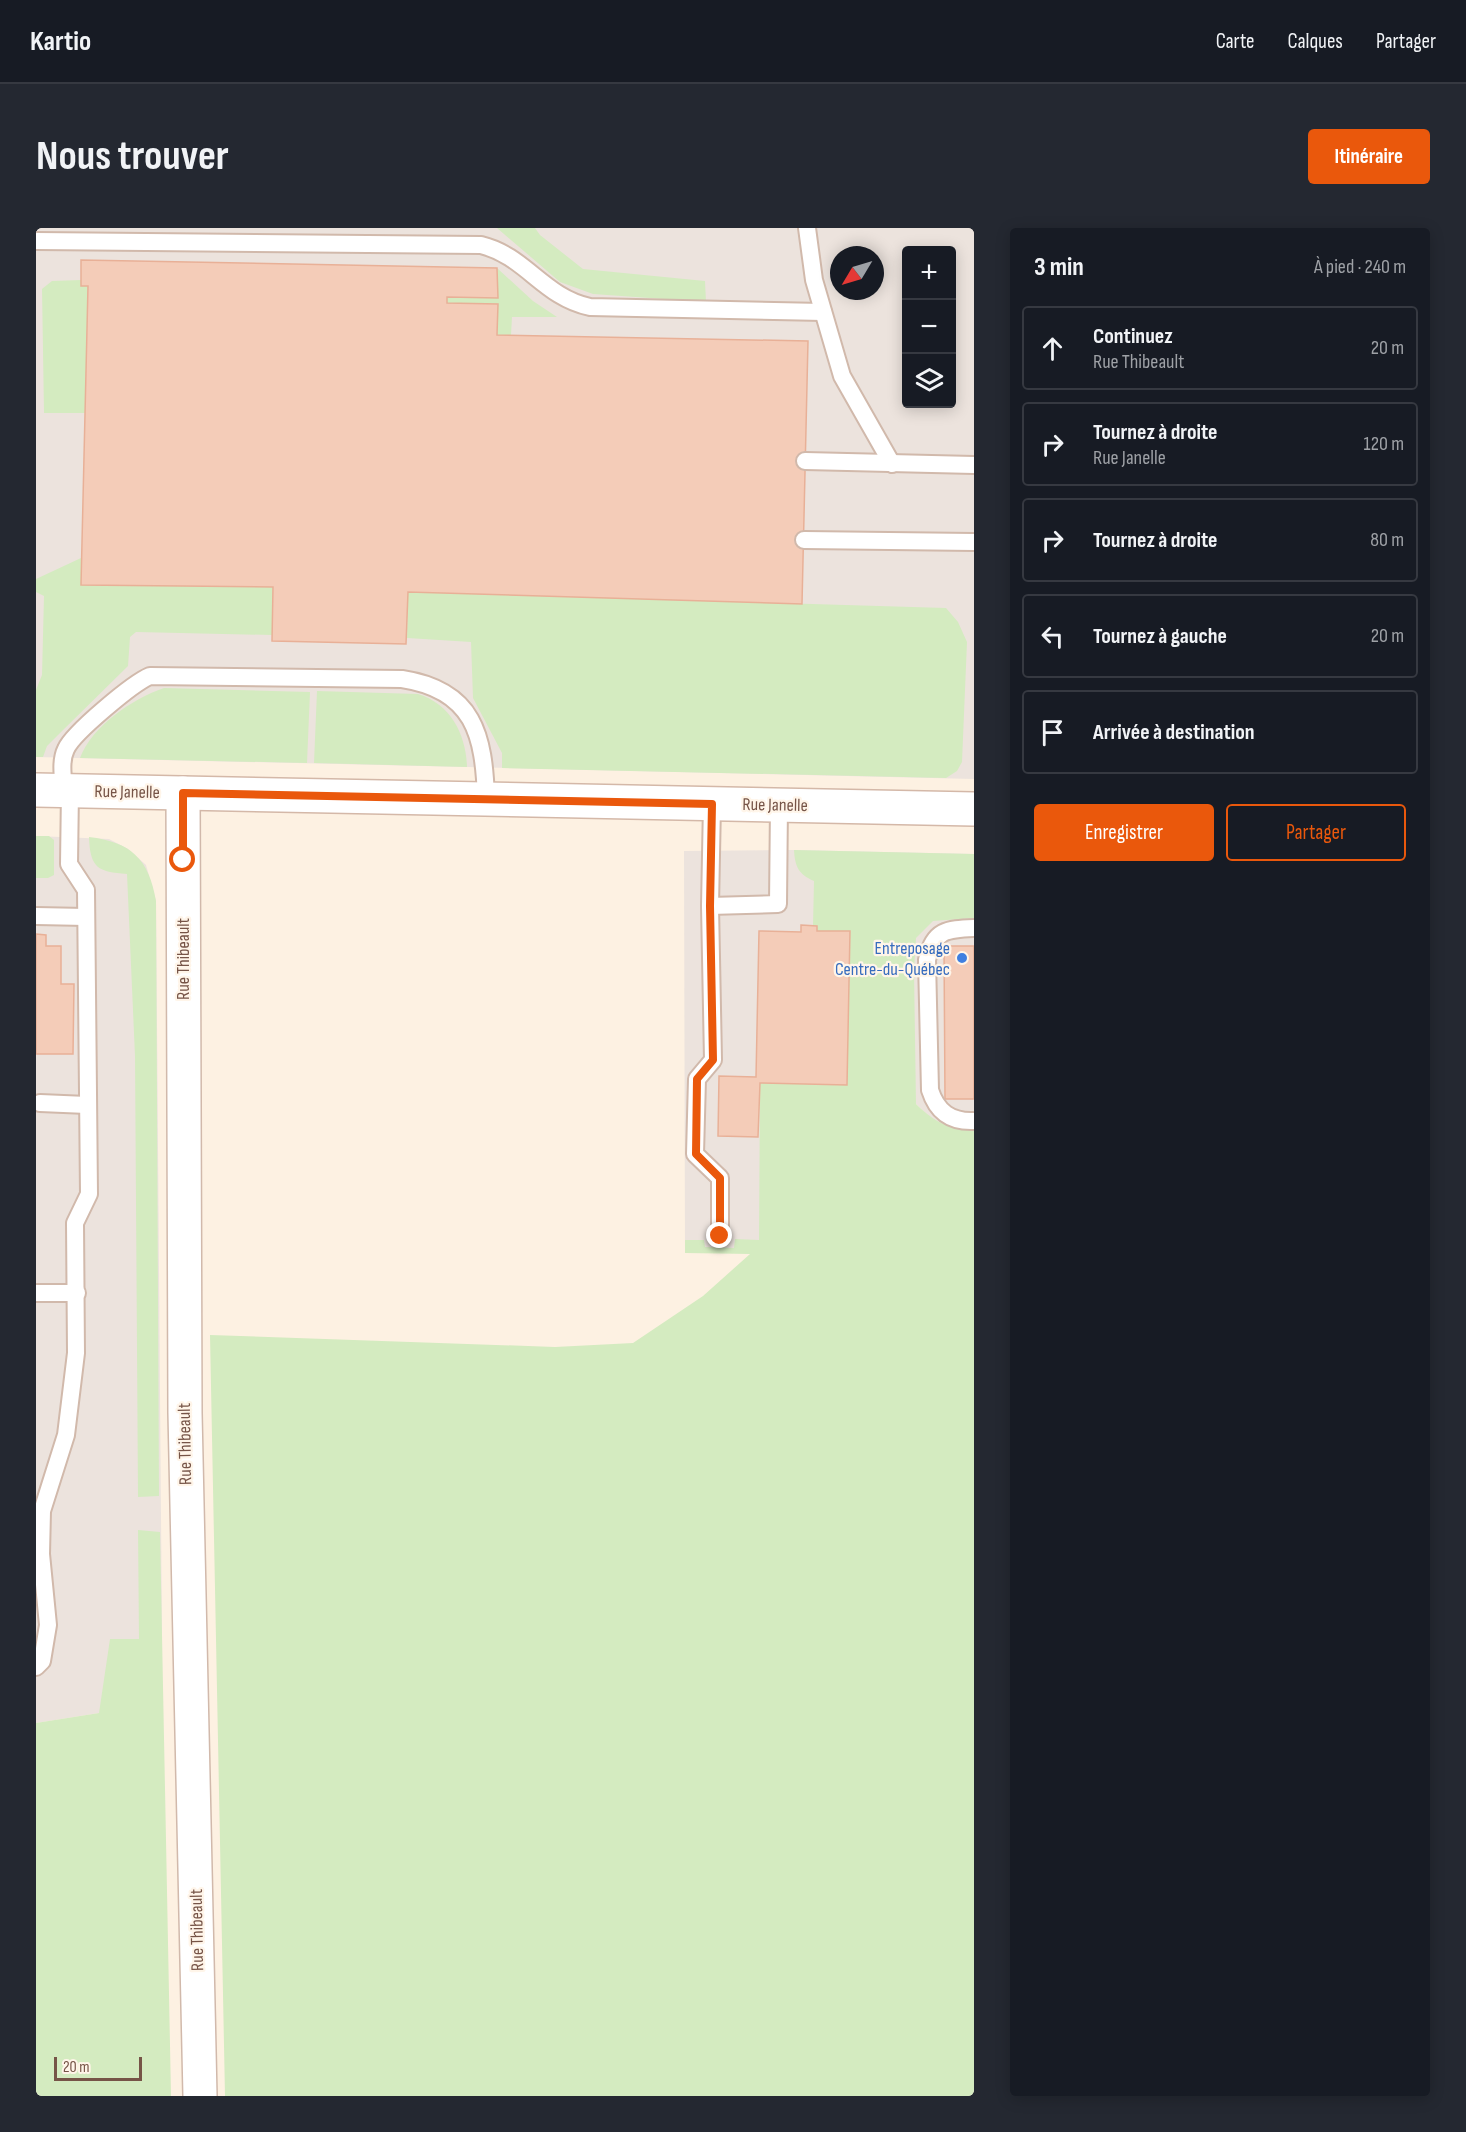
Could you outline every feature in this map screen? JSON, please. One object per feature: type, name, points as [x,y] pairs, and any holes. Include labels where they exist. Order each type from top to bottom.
[{"type":"street","name":"Rue Janelle","points":[[56,790],[974,809]]},
{"type":"street","name":"Rue Thibeault","points":[[183,793],[184,1413],[200,2096]]},
{"type":"lane","points":[[807,228],[814,280],[831,345],[848,391],[892,464]]},
{"type":"lane","points":[[41,237],[260,236],[481,245],[508,255],[562,299],[590,307],[822,312]]},
{"type":"lane","points":[[805,461],[974,465]]},
{"type":"lane","points":[[804,540],[974,542]]},
{"type":"lane","points":[[36,1666],[42,1661],[48,1625],[39,1511],[66,1435],[76,1353],[75,1223],[89,1194],[86,890],[69,864],[56,790],[71,741],[127,691],[150,676],[402,679],[433,686],[446,692],[470,720],[483,749],[486,799]]},
{"type":"lane","points":[[712,804],[710,906],[713,1060],[697,1079],[696,1154],[720,1178],[720,1236]]},
{"type":"lane","points":[[710,906],[778,904],[779,805]]},
{"type":"lane","points":[[36,916],[86,917]]},
{"type":"lane","points":[[974,928],[939,934],[932,941],[927,960],[930,1090],[933,1100],[945,1115],[953,1119],[974,1121]]},
{"type":"lane","points":[[40,1103],[87,1105]]},
{"type":"lane","points":[[36,1293],[77,1293]]},
{"type":"shaded area","points":[[36,228],[974,228],[974,779],[36,757]]},
{"type":"shaded area","points":[[36,836],[109,839],[128,849],[146,865],[156,901],[162,1639],[99,1713],[36,1723]]},
{"type":"shaded area","points":[[794,850],[974,854],[974,1128],[952,1128],[932,1119],[916,1104],[776,1253],[685,1253],[684,851]]},
{"type":"green space","points":[[497,228],[535,228],[540,235],[583,269],[705,281],[706,302],[593,294],[560,282]]},
{"type":"green space","points":[[497,268],[533,301],[557,317],[512,317],[511,335],[497,335],[498,304],[447,303],[447,297],[498,297]]},
{"type":"green space","points":[[81,280],[81,286],[88,286],[85,413],[44,413],[42,289],[52,281]]},
{"type":"green space","points":[[81,558],[81,585],[273,587],[272,635],[136,632],[130,637],[128,666],[47,746],[43,757],[36,757],[36,690],[42,675],[44,596],[36,592],[36,579]]},
{"type":"green space","points":[[408,592],[946,608],[958,622],[967,642],[962,762],[957,771],[946,778],[502,768],[502,753],[473,698],[471,642],[407,638]]},
{"type":"green space","points":[[164,688],[310,692],[307,763],[80,758],[94,735],[114,715],[139,699]]},
{"type":"green space","points":[[317,691],[418,694],[430,699],[448,713],[460,732],[467,767],[314,763]]},
{"type":"green space","points":[[36,836],[49,836],[54,840],[54,875],[48,878],[36,878]]},
{"type":"green space","points":[[89,837],[116,843],[136,855],[148,874],[156,901],[159,1496],[138,1497],[135,1056],[127,874],[109,872],[97,866],[91,856]]},
{"type":"green space","points":[[794,850],[974,854],[974,918],[933,921],[916,938],[914,970],[916,1104],[942,1123],[974,1128],[974,2096],[225,2096],[210,1335],[555,1347],[633,1343],[703,1296],[750,1254],[685,1253],[685,1240],[704,1240],[705,1247],[734,1248],[735,1239],[759,1240],[760,1083],[847,1085],[850,932],[817,931],[817,926],[813,925],[814,881],[798,869]]},
{"type":"green space","points":[[138,1530],[160,1532],[171,2096],[36,2096],[36,1723],[99,1713],[110,1639],[139,1639]]},
{"type":"building","points":[[81,260],[497,268],[498,298],[447,297],[447,303],[498,304],[497,335],[808,341],[802,604],[408,592],[406,644],[272,641],[273,587],[81,585],[88,286],[81,286]]},
{"type":"building","points":[[801,925],[817,926],[817,931],[850,931],[847,1085],[760,1083],[758,1137],[718,1136],[719,1076],[756,1077],[759,931],[801,932]]},
{"type":"building","points":[[36,934],[46,935],[46,946],[61,946],[61,984],[74,984],[73,1054],[36,1054]]},
{"type":"building","points":[[944,946],[974,946],[974,1099],[945,1099]]},
{"type":"place","name":"Entreposage Centre-du-Québec","points":[[962,958]]},
{"type":"route","points":[[183,860],[183,793],[712,804],[710,906],[713,1060],[697,1079],[696,1154],[720,1178],[720,1236]]}]
